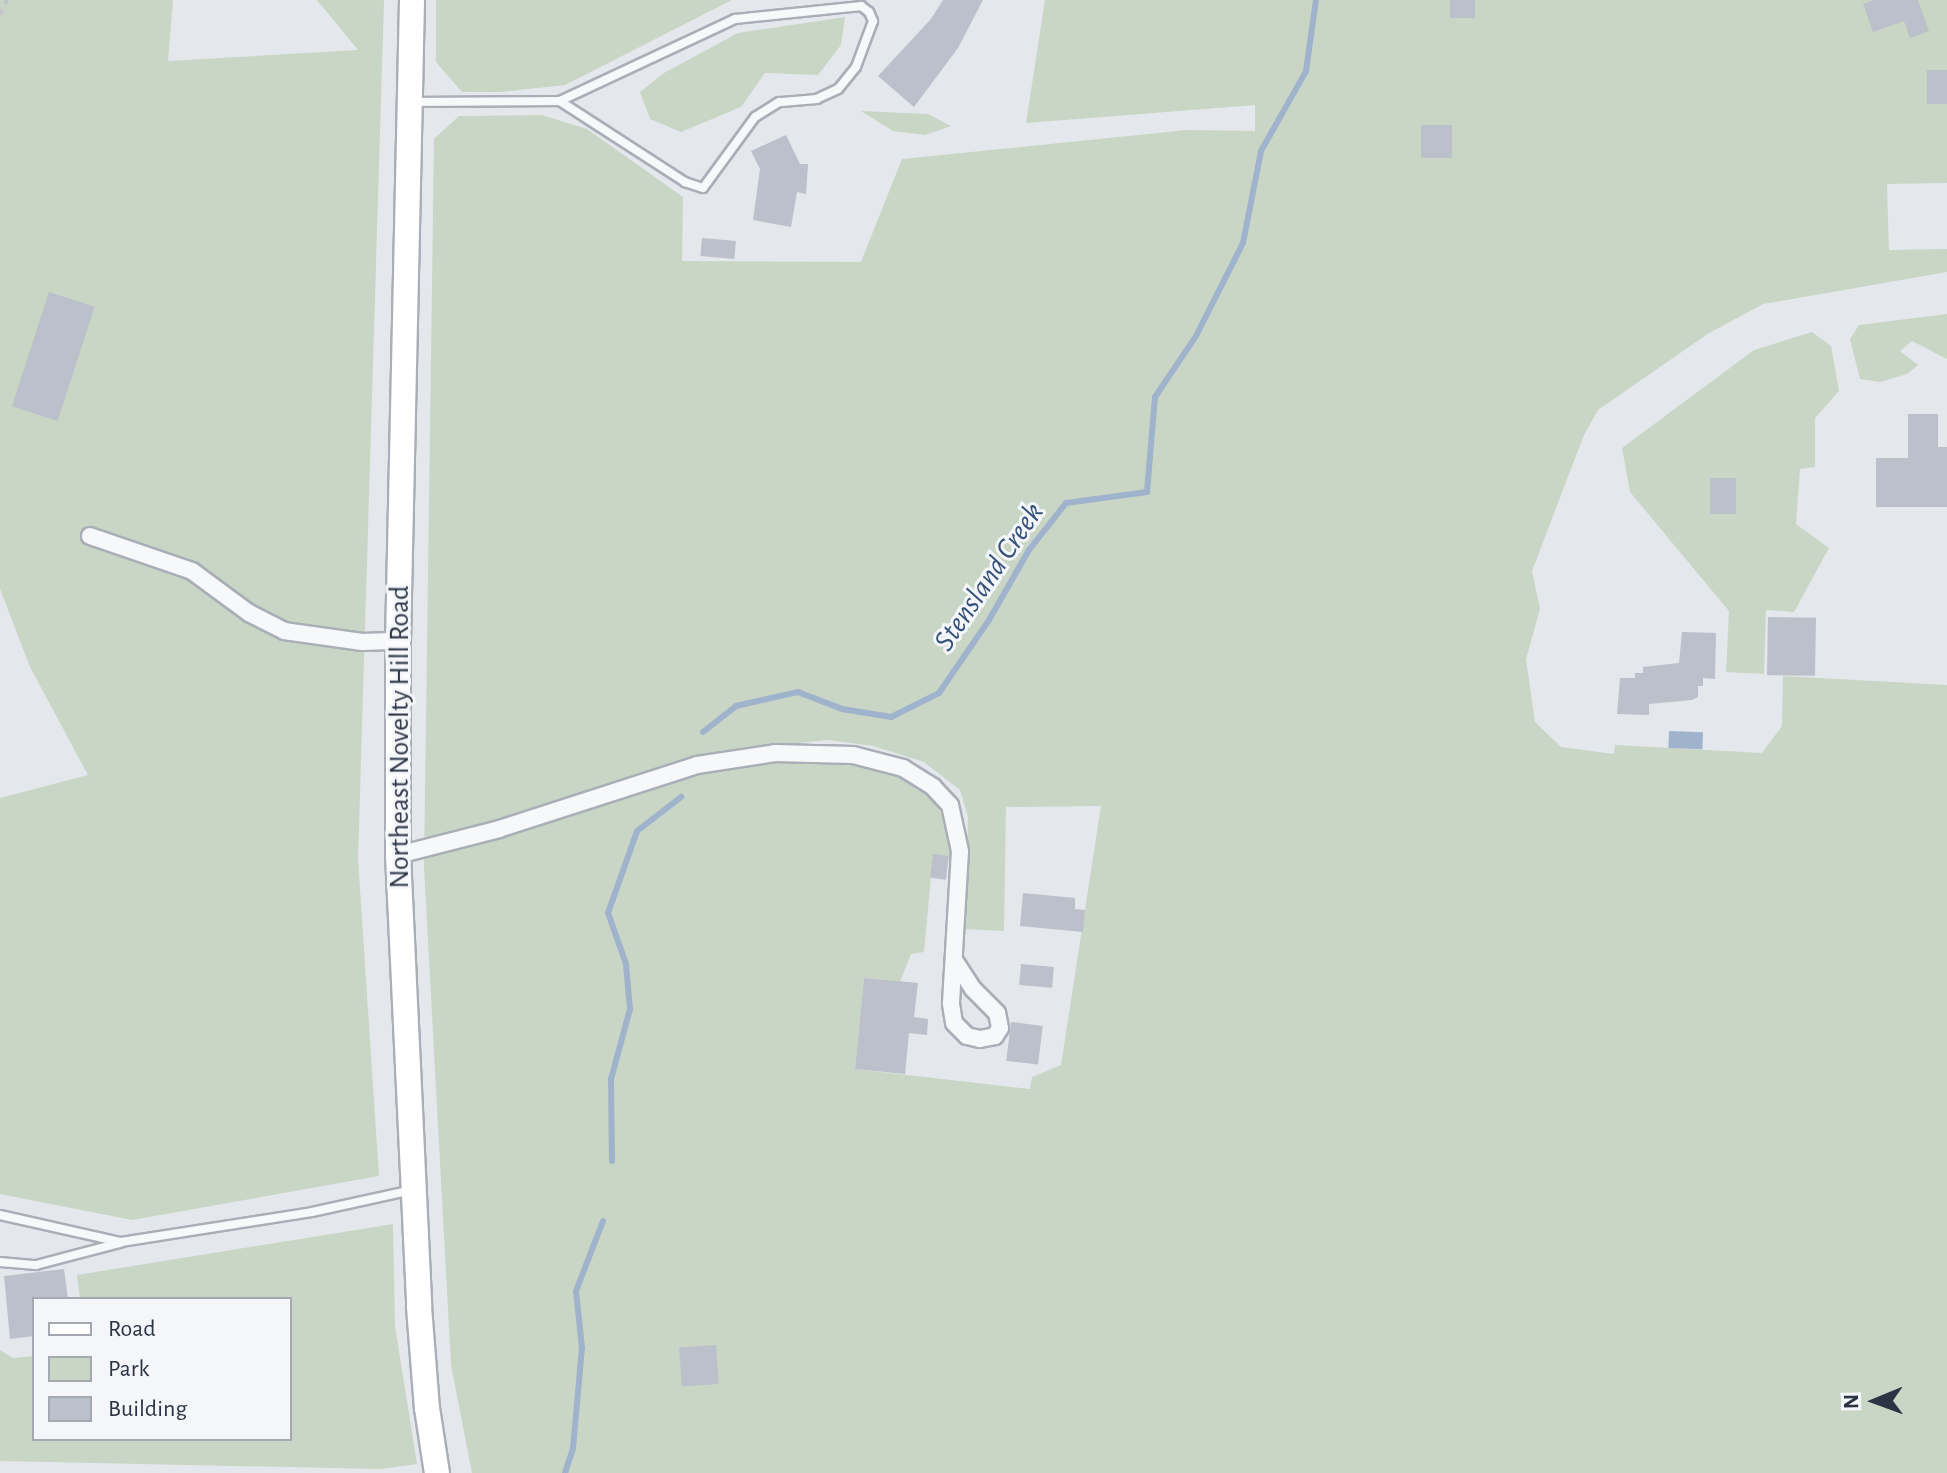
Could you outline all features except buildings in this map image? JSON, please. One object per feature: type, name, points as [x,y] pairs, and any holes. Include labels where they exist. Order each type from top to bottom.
[{"type":"main road","name":"Northeast Novelty Hill Road","points":[[412,0],[398,641],[398,855],[413,1190],[427,1408],[437,1473]]},
{"type":"street","points":[[90,536],[192,571],[249,613],[284,631],[362,642],[398,641]]},
{"type":"street","points":[[398,855],[499,829],[697,765],[775,753],[853,755],[903,768],[933,787],[950,805],[960,851],[951,1004],[954,1023],[967,1036],[980,1039],[995,1036],[1000,1028],[997,1013],[973,989],[955,961]]},
{"type":"lane","points":[[410,102],[560,101],[735,19],[773,18],[861,6],[869,12],[873,21],[856,67],[838,89],[817,99],[779,102],[755,117],[703,188],[685,182],[560,101]]},
{"type":"lane","points":[[0,1262],[36,1265],[121,1242],[312,1212],[413,1190]]},
{"type":"lane","points":[[0,1215],[121,1242]]},
{"type":"path","points":[[0,15],[7,0]]},
{"type":"green space","points":[[0,0],[173,0],[168,61],[358,50],[317,0],[384,0],[358,859],[379,1176],[132,1220],[0,1194],[0,798],[88,775],[30,667],[0,589]]},
{"type":"green space","points":[[436,0],[732,0],[565,85],[502,92],[462,92],[436,62]]},
{"type":"green space","points":[[1045,0],[1947,0],[1947,183],[1887,184],[1889,250],[1947,249],[1947,272],[1763,304],[1709,333],[1598,410],[1584,435],[1532,571],[1540,609],[1526,659],[1535,722],[1561,747],[1614,754],[1615,745],[1762,753],[1782,726],[1783,676],[1947,685],[1947,1473],[472,1473],[451,1365],[424,867],[434,139],[459,116],[542,115],[587,129],[683,197],[682,261],[861,262],[902,159],[1187,130],[1255,131],[1255,105],[1026,123]],"holes":[[[828,740],[873,746],[924,762],[960,790],[968,817],[966,929],[1004,931],[1006,807],[1101,806],[1061,1065],[1032,1077],[1030,1089],[855,1069],[864,978],[900,982],[911,954],[924,952],[933,855],[950,856],[951,843],[940,811],[920,784],[871,766],[810,757],[719,767],[722,751]]]},
{"type":"green space","points":[[845,17],[841,45],[818,75],[765,73],[741,107],[681,132],[650,119],[640,92],[664,73],[738,33]]},
{"type":"green space","points":[[861,111],[928,114],[951,126],[925,135],[893,131]]},
{"type":"green space","points":[[1947,314],[1947,359],[1912,341],[1900,351],[1918,365],[1907,374],[1880,382],[1860,379],[1850,339],[1859,325]]},
{"type":"green space","points":[[1812,332],[1831,346],[1839,391],[1815,418],[1815,467],[1800,469],[1796,524],[1829,548],[1794,612],[1766,610],[1764,674],[1726,672],[1729,611],[1630,492],[1622,448],[1754,350]]},
{"type":"green space","points":[[393,1224],[395,1326],[417,1464],[380,1469],[0,1461],[0,1350],[13,1358],[32,1356],[32,1441],[292,1441],[292,1297],[80,1297],[77,1275]]},
{"type":"water","points":[[1669,731],[1703,732],[1702,749],[1668,748]]},
{"type":"waterway","name":"Stensland Creek","points":[[703,732],[736,706],[798,692],[842,709],[891,717],[939,693],[989,620],[1029,550],[1066,503],[1147,492],[1155,397],[1196,336],[1243,243],[1261,151],[1306,71],[1316,0]]},
{"type":"waterway","name":"Stensland Creek","points":[[612,1161],[611,1079],[630,1009],[626,964],[608,913],[637,831],[681,797]]},
{"type":"waterway","name":"Stensland Creek","points":[[565,1473],[573,1448],[582,1348],[576,1291],[603,1221]]}]
